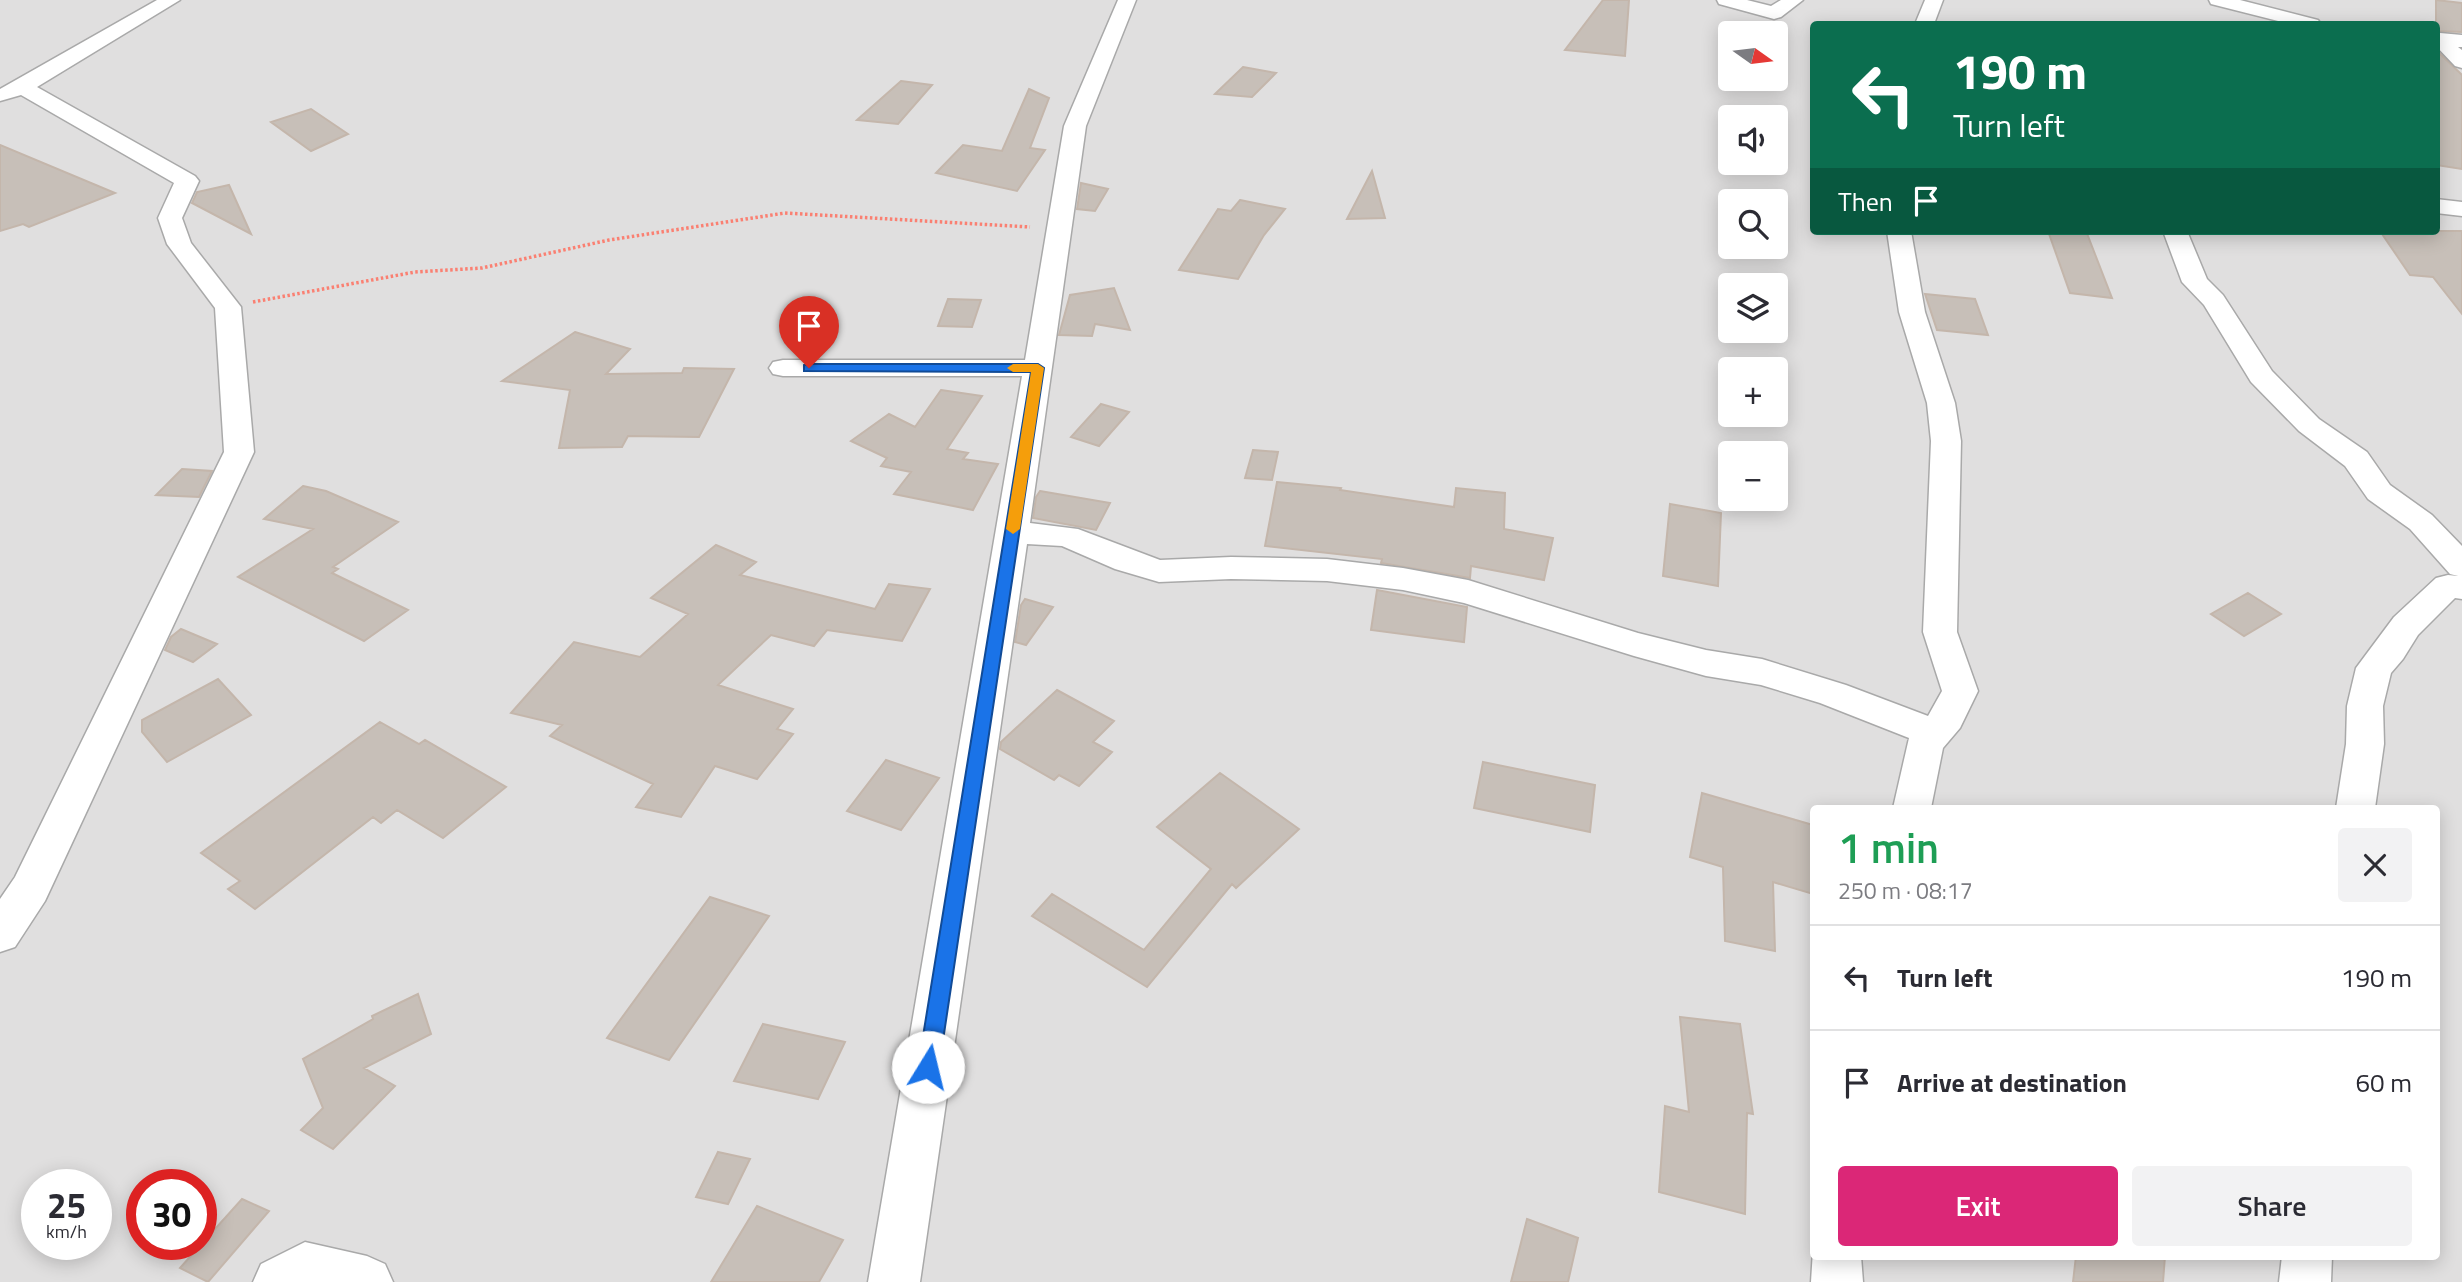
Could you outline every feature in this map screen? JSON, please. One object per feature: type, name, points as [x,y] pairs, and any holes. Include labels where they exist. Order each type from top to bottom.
[{"type":"street","points":[[11,92],[98,39],[172,0]]},
{"type":"street","points":[[894,1282],[1075,126],[1127,0]]},
{"type":"street","points":[[1726,0],[1774,13],[1794,0]]},
{"type":"street","points":[[1927,21],[1934,0]]},
{"type":"street","points":[[2220,0],[2300,21]]},
{"type":"street","points":[[2440,39],[2462,40]]},
{"type":"street","points":[[2440,41],[2462,62]]},
{"type":"street","points":[[0,934],[30,889],[239,452],[228,307],[179,244],[170,218],[187,181],[11,92]]},
{"type":"street","points":[[2440,206],[2462,209]]},
{"type":"street","points":[[1900,235],[1912,312],[1941,403],[1946,441],[1940,632],[1960,691],[1947,718],[1925,744],[1913,805]]},
{"type":"street","points":[[2177,235],[2195,282],[2214,301],[2261,376],[2309,425],[2356,459],[2379,492],[2421,522],[2462,566]]},
{"type":"street","points":[[783,368],[1038,368]]},
{"type":"street","points":[[1013,533],[1066,536],[1127,561],[1159,570],[1327,570],[1402,579],[1468,592],[1634,644],[1706,663],[1762,672],[1833,694],[1934,733]]},
{"type":"street","points":[[2356,805],[2365,744],[2365,706],[2374,668],[2391,650],[2406,626],[2448,586],[2462,588]]},
{"type":"street","points":[[1836,1260],[1838,1282]]},
{"type":"street","points":[[2305,1282],[2307,1260]]},
{"type":"street","points":[[279,1282],[305,1267],[367,1282]]},
{"type":"path","points":[[228,307],[415,272],[482,268],[609,240],[785,213],[1059,228]]},
{"type":"shaded area","points":[[0,0],[2462,0],[2462,1282],[0,1282]]},
{"type":"building","points":[[1603,0],[1629,0],[1625,56],[1565,50]]},
{"type":"building","points":[[2436,0],[2462,3],[2462,32],[2440,31],[2440,21],[2436,21]]},
{"type":"building","points":[[2440,54],[2462,75],[2462,169],[2440,166]]},
{"type":"building","points":[[1243,67],[1276,73],[1252,97],[1215,94]]},
{"type":"building","points":[[901,81],[932,85],[898,124],[857,120]]},
{"type":"building","points":[[1029,89],[1049,98],[1030,148],[1045,150],[1017,191],[936,173],[963,145],[1002,151]]},
{"type":"building","points":[[311,109],[348,134],[311,151],[271,122]]},
{"type":"building","points":[[0,145],[115,193],[29,227],[23,224],[0,231]]},
{"type":"building","points":[[1372,171],[1385,218],[1347,219]]},
{"type":"building","points":[[1081,183],[1108,189],[1095,211],[1077,209]]},
{"type":"building","points":[[229,185],[251,234],[192,203],[197,192]]},
{"type":"building","points":[[1240,200],[1285,209],[1264,235],[1238,279],[1179,270],[1218,209],[1231,211]]},
{"type":"building","points":[[2440,231],[2462,231],[2462,314],[2433,277],[2410,275],[2383,235],[2440,235]]},
{"type":"building","points":[[2049,235],[2088,235],[2112,298],[2070,293]]},
{"type":"building","points":[[1114,288],[1130,330],[1095,324],[1092,336],[1059,335],[1070,295]]},
{"type":"building","points":[[1925,294],[1975,299],[1988,335],[1937,330]]},
{"type":"building","points":[[948,299],[981,300],[972,327],[938,326]]},
{"type":"building","points":[[575,332],[630,349],[606,374],[682,373],[684,368],[734,369],[699,437],[628,436],[622,447],[559,448],[570,390],[502,381]]},
{"type":"building","points":[[941,390],[982,396],[947,449],[968,453],[963,459],[998,464],[973,510],[894,494],[911,472],[881,466],[887,458],[851,441],[889,414],[915,427]]},
{"type":"building","points":[[1101,404],[1129,412],[1099,446],[1071,437]]},
{"type":"building","points":[[1253,450],[1278,452],[1272,480],[1245,478]]},
{"type":"building","points":[[182,469],[212,471],[199,497],[156,495]]},
{"type":"building","points":[[1277,482],[1341,488],[1340,490],[1454,507],[1456,488],[1505,493],[1504,529],[1553,538],[1544,580],[1471,566],[1470,578],[1381,563],[1382,559],[1265,546]]},
{"type":"building","points":[[303,486],[326,491],[398,522],[333,567],[338,569],[332,573],[408,610],[364,641],[238,577],[313,529],[264,519]]},
{"type":"building","points":[[1040,491],[1110,503],[1096,530],[1033,518],[1036,497]]},
{"type":"building","points":[[1670,504],[1721,513],[1718,586],[1663,576]]},
{"type":"building","points":[[716,545],[756,562],[740,575],[875,609],[889,584],[930,589],[902,641],[827,630],[814,646],[771,635],[718,685],[793,709],[777,729],[793,734],[757,779],[715,766],[681,817],[636,807],[653,784],[550,736],[562,725],[511,713],[574,642],[640,657],[688,614],[651,598]]},
{"type":"building","points":[[1377,590],[1467,607],[1464,642],[1371,630]]},
{"type":"building","points":[[2248,593],[2281,614],[2244,636],[2211,614]]},
{"type":"building","points":[[1025,599],[1053,607],[1026,645],[1015,642],[1021,605]]},
{"type":"building","points":[[181,629],[217,644],[193,662],[165,650],[171,637]]},
{"type":"building","points":[[218,679],[251,715],[167,762],[142,732],[142,720]]},
{"type":"building","points":[[1057,690],[1114,721],[1093,742],[1112,752],[1079,786],[1059,775],[1054,780],[1000,749],[1001,742]]},
{"type":"building","points":[[380,722],[419,744],[425,740],[506,787],[443,838],[397,810],[381,823],[373,817],[255,909],[228,889],[240,881],[201,853]]},
{"type":"building","points":[[886,760],[939,778],[901,830],[847,811]]},
{"type":"building","points":[[1483,762],[1595,785],[1590,832],[1474,808]]},
{"type":"building","points":[[1220,773],[1299,829],[1236,888],[1232,884],[1147,987],[1032,916],[1052,894],[1144,950],[1211,869],[1157,827]]},
{"type":"building","points":[[1702,793],[1810,824],[1810,893],[1773,882],[1775,951],[1725,941],[1723,867],[1690,857]]},
{"type":"building","points":[[710,897],[769,916],[669,1060],[607,1038]]},
{"type":"building","points":[[418,994],[431,1034],[364,1068],[395,1086],[333,1149],[301,1130],[323,1108],[303,1059],[373,1019],[372,1016]]},
{"type":"building","points":[[1680,1017],[1740,1024],[1753,1114],[1747,1113],[1745,1214],[1659,1192],[1665,1106],[1689,1112]]},
{"type":"building","points":[[763,1024],[845,1042],[818,1099],[734,1081]]},
{"type":"building","points":[[718,1152],[750,1159],[728,1204],[696,1197]]},
{"type":"building","points":[[242,1199],[269,1211],[208,1282],[180,1268],[187,1260],[217,1260],[217,1227]]},
{"type":"building","points":[[757,1206],[843,1240],[819,1282],[711,1282]]},
{"type":"building","points":[[1527,1219],[1578,1238],[1568,1282],[1511,1282]]},
{"type":"building","points":[[2076,1260],[2165,1260],[2163,1282],[2073,1282]]},
{"type":"slow traffic","points":[[1013,368],[1038,368],[1013,529]]},
{"type":"route","points":[[809,368],[1038,368],[928,1067]]}]
